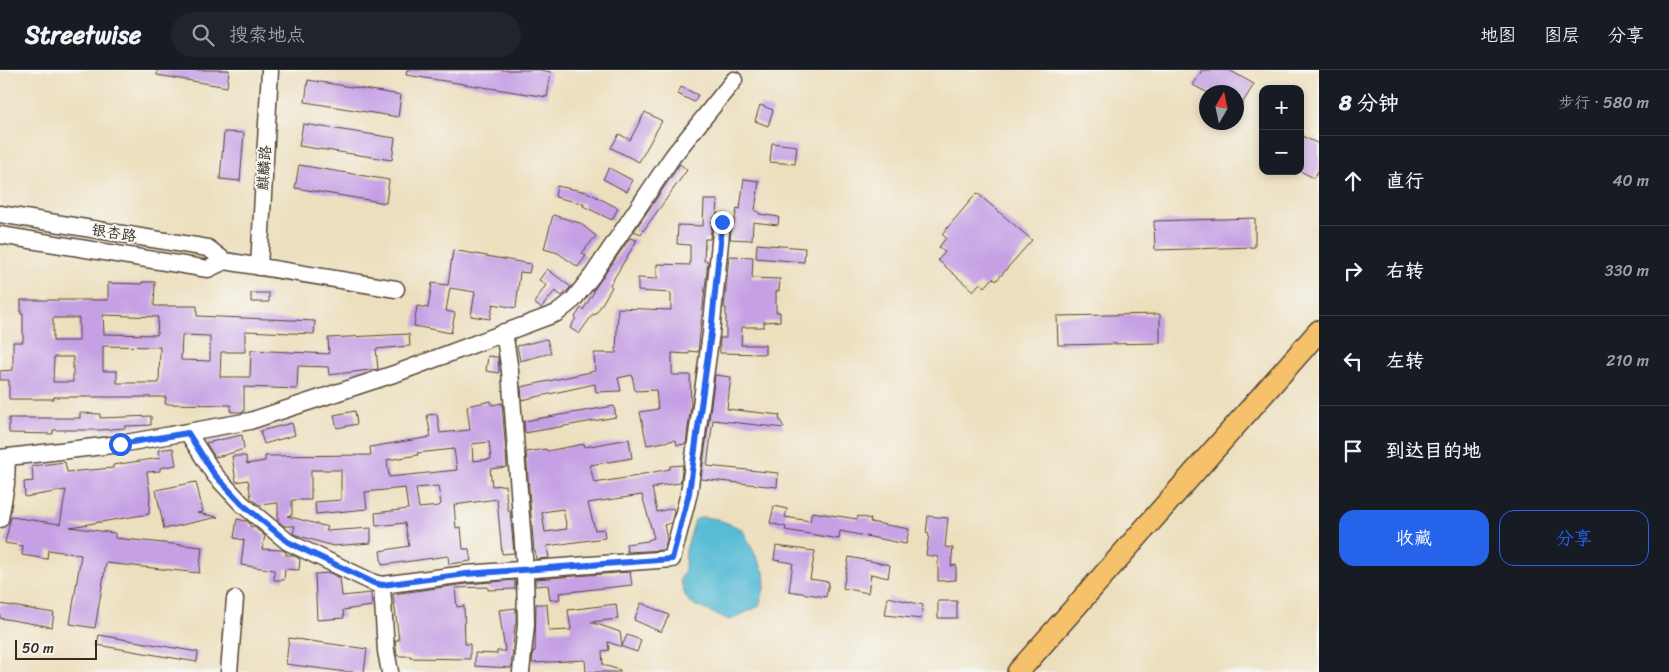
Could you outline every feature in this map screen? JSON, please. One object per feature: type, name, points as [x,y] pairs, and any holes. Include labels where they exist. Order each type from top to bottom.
[{"type":"main road","points":[[1018,672],[1319,331]]},
{"type":"street","name":"麒麟路","points":[[259,267],[270,70]]},
{"type":"street","points":[[0,519],[6,484],[3,457],[120,444],[250,421],[397,373],[557,313],[573,300],[592,276],[673,156],[734,80]]},
{"type":"street","name":"银杏路","points":[[0,214],[208,248],[225,261],[396,289]]},
{"type":"street","points":[[188,433],[214,474],[242,504],[288,542],[374,583],[382,585],[466,574],[672,559],[689,493],[711,333],[722,222]]},
{"type":"street","name":"银杏路","points":[[0,235],[208,269],[225,261]]},
{"type":"street","points":[[504,332],[510,371],[525,570],[526,625],[521,672]]},
{"type":"street","points":[[382,585],[386,651],[390,672]]},
{"type":"street","points":[[229,672],[235,599]]},
{"type":"water","points":[[702,517],[717,519],[742,529],[764,572],[765,585],[759,606],[730,620],[692,604],[686,597],[680,580],[685,570],[686,550],[695,520]]},
{"type":"building","points":[[157,70],[229,70],[227,87],[157,75]]},
{"type":"building","points":[[407,70],[540,70],[551,72],[547,97],[406,75]]},
{"type":"building","points":[[1202,70],[1229,70],[1254,84],[1244,101],[1244,85],[1199,85],[1199,88],[1193,85]]},
{"type":"building","points":[[308,80],[401,95],[398,117],[305,102]]},
{"type":"building","points":[[681,87],[698,95],[694,102],[678,94]]},
{"type":"building","points":[[760,105],[773,110],[768,126],[755,121]]},
{"type":"building","points":[[645,112],[662,121],[639,162],[611,148],[619,134],[630,140]]},
{"type":"building","points":[[303,124],[395,138],[392,160],[299,146]]},
{"type":"building","points":[[224,132],[244,133],[240,181],[220,179]]},
{"type":"building","points":[[1304,137],[1319,144],[1319,169],[1314,178],[1304,173]]},
{"type":"building","points":[[772,143],[797,146],[795,164],[770,162]]},
{"type":"building","points":[[680,164],[687,170],[641,234],[634,231]]},
{"type":"building","points":[[299,165],[389,180],[386,203],[295,188]]},
{"type":"building","points":[[609,168],[632,180],[627,192],[603,179]]},
{"type":"building","points":[[744,179],[759,181],[755,211],[759,212],[759,214],[779,217],[778,225],[753,222],[752,240],[730,239],[737,208],[740,209]]},
{"type":"building","points":[[557,186],[587,192],[618,208],[612,220],[583,206],[584,204],[555,197]]},
{"type":"building","points":[[977,193],[1032,240],[996,281],[993,278],[985,287],[980,283],[973,291],[938,260],[945,252],[939,247],[946,238],[942,234]]},
{"type":"building","points":[[704,200],[718,200],[717,213],[712,221],[710,239],[705,239],[704,261],[708,261],[698,352],[689,351],[689,354],[672,353],[672,375],[690,375],[691,404],[686,444],[677,445],[676,440],[647,445],[640,412],[658,409],[656,390],[635,391],[632,375],[618,378],[621,391],[596,392],[595,384],[522,400],[521,387],[595,371],[594,353],[616,353],[618,308],[671,310],[671,293],[638,291],[638,278],[657,279],[657,264],[690,265],[690,245],[677,244],[678,225],[703,226]]},
{"type":"building","points":[[553,215],[580,223],[596,236],[582,253],[586,256],[578,267],[558,253],[544,249]]},
{"type":"building","points":[[1255,218],[1255,247],[1155,250],[1154,221]]},
{"type":"building","points":[[630,238],[637,240],[610,285],[612,287],[599,309],[595,315],[593,314],[579,334],[570,328],[575,317],[581,308],[583,310],[593,291]]},
{"type":"building","points":[[757,244],[805,248],[804,262],[756,258]]},
{"type":"building","points":[[453,250],[531,264],[529,273],[520,272],[516,308],[493,304],[490,319],[471,316],[475,292],[450,288],[446,311],[455,313],[451,333],[414,326],[417,306],[428,308],[432,283],[448,285]]},
{"type":"building","points":[[729,256],[753,257],[752,278],[780,279],[779,291],[776,291],[776,312],[780,312],[780,321],[764,322],[764,327],[742,327],[741,345],[765,345],[765,354],[720,353],[720,338],[726,338],[726,308],[724,308]]},
{"type":"building","points":[[547,269],[571,287],[562,296],[555,291],[541,308],[534,303],[546,285],[539,280]]},
{"type":"building","points":[[142,282],[155,282],[154,306],[197,306],[197,316],[315,321],[314,334],[245,331],[245,352],[221,352],[220,377],[250,377],[251,350],[329,354],[328,338],[409,334],[410,346],[376,349],[378,369],[329,375],[328,367],[298,366],[297,389],[244,387],[244,412],[231,412],[231,405],[165,404],[166,397],[9,399],[9,380],[0,380],[0,371],[13,370],[13,342],[23,342],[21,300],[108,300],[108,283],[142,284]],"holes":[[[103,315],[158,317],[157,335],[104,334]],[[53,318],[79,318],[79,341],[53,341]],[[182,335],[210,336],[210,361],[181,360]],[[103,346],[160,347],[159,383],[117,383],[117,371],[103,371]],[[54,357],[73,357],[73,382],[53,382]]]},
{"type":"building","points":[[251,293],[269,293],[269,302],[251,302]]},
{"type":"building","points":[[1160,314],[1160,343],[1058,345],[1057,316]]},
{"type":"building","points":[[547,339],[551,353],[520,361],[517,346]]},
{"type":"building","points":[[488,356],[498,357],[499,373],[486,371]]},
{"type":"building","points":[[715,375],[731,377],[727,409],[780,415],[779,418],[784,428],[713,420],[707,466],[778,473],[777,487],[701,479]]},
{"type":"building","points":[[491,401],[492,405],[502,403],[507,467],[490,469],[492,486],[505,485],[508,511],[510,511],[514,553],[502,554],[497,499],[454,505],[456,528],[461,527],[463,549],[469,549],[471,561],[449,564],[448,556],[382,565],[380,551],[409,546],[405,523],[376,526],[375,513],[408,509],[405,488],[365,492],[367,509],[316,514],[315,502],[341,500],[341,470],[311,470],[311,500],[292,500],[292,515],[287,516],[328,527],[326,531],[371,528],[371,543],[333,546],[293,534],[295,526],[284,526],[278,521],[278,503],[259,505],[251,498],[248,480],[236,482],[232,456],[246,456],[247,464],[265,461],[265,456],[371,455],[370,447],[431,437],[427,415],[437,414],[440,433],[470,430],[467,406]],"holes":[[[489,442],[491,459],[473,461],[472,444]],[[454,449],[457,470],[389,477],[387,460],[418,455],[417,453]],[[438,486],[441,504],[439,506],[419,508],[416,488]]]},
{"type":"building","points":[[614,406],[616,417],[525,433],[524,421]]},
{"type":"building","points":[[355,411],[357,424],[337,428],[334,415]]},
{"type":"building","points":[[80,413],[100,414],[100,418],[151,416],[151,425],[125,426],[125,428],[100,430],[53,430],[53,434],[9,433],[9,418],[80,418]]},
{"type":"building","points":[[292,423],[295,435],[264,444],[260,431]]},
{"type":"building","points":[[242,435],[244,449],[225,455],[215,457],[206,443]]},
{"type":"building","points":[[629,439],[632,458],[590,465],[594,483],[638,476],[670,469],[670,466],[683,465],[680,483],[652,488],[657,512],[673,508],[674,512],[671,523],[664,525],[667,539],[664,550],[627,552],[626,544],[648,541],[654,538],[642,495],[588,503],[595,530],[604,529],[605,538],[547,546],[549,558],[536,559],[526,452],[546,449],[547,451],[584,444],[585,447]],"holes":[[[563,509],[567,529],[545,532],[542,512]]]},
{"type":"building","points":[[173,448],[176,465],[160,468],[160,471],[147,472],[150,495],[149,514],[70,527],[115,533],[115,538],[202,547],[199,573],[106,563],[95,628],[70,624],[81,555],[48,550],[47,559],[22,555],[23,546],[5,543],[11,517],[60,524],[66,490],[25,497],[24,482],[33,481],[32,466],[65,462],[67,472],[113,468],[113,465],[160,458],[158,450]]},
{"type":"building","points":[[196,482],[203,512],[197,513],[218,517],[164,529],[156,490]]},
{"type":"building","points":[[774,506],[787,509],[785,517],[810,521],[812,512],[857,519],[858,516],[871,519],[870,522],[909,529],[906,544],[840,531],[839,539],[785,530],[786,527],[770,523]]},
{"type":"building","points":[[928,516],[948,518],[945,547],[953,548],[951,566],[956,565],[956,580],[938,581],[938,557],[926,555],[929,534],[926,533]]},
{"type":"building","points":[[237,519],[247,521],[250,526],[265,536],[262,549],[282,550],[286,552],[286,555],[292,555],[300,559],[299,570],[285,569],[284,580],[274,580],[274,570],[241,565],[244,540],[234,538]]},
{"type":"building","points":[[776,546],[815,551],[810,579],[829,582],[826,597],[789,591],[793,563],[774,560]]},
{"type":"building","points":[[849,557],[890,565],[888,578],[871,574],[868,593],[843,588]]},
{"type":"building","points":[[630,572],[632,585],[559,593],[560,599],[550,600],[548,585],[535,586],[535,579]]},
{"type":"building","points":[[330,573],[340,578],[342,596],[371,593],[372,606],[343,610],[344,618],[317,620],[315,574]]},
{"type":"building","points":[[515,580],[515,589],[488,590],[488,587],[455,588],[457,607],[464,606],[465,644],[470,644],[470,659],[397,656],[395,640],[399,640],[393,594]]},
{"type":"building","points":[[888,597],[923,605],[921,619],[885,615]]},
{"type":"building","points":[[938,601],[957,601],[957,618],[938,618]]},
{"type":"building","points":[[641,603],[669,615],[661,632],[634,620]]},
{"type":"building","points":[[0,604],[54,613],[52,627],[0,618]]},
{"type":"building","points":[[536,604],[547,604],[549,631],[571,630],[568,610],[616,604],[618,619],[591,622],[620,632],[622,646],[627,635],[641,640],[637,652],[608,642],[609,650],[602,651],[603,665],[620,670],[620,672],[586,672],[585,660],[532,663],[533,651],[535,651]]},
{"type":"building","points":[[516,608],[511,668],[475,666],[475,653],[497,654],[497,651],[505,651],[499,610]]},
{"type":"building","points":[[99,635],[198,652],[197,662],[97,645]]},
{"type":"building","points":[[289,638],[367,649],[364,672],[346,672],[286,664]]},
{"type":"route","points":[[120,444],[188,433],[214,474],[242,504],[288,542],[374,583],[382,585],[466,574],[672,559],[689,493],[711,333],[722,222]]}]
